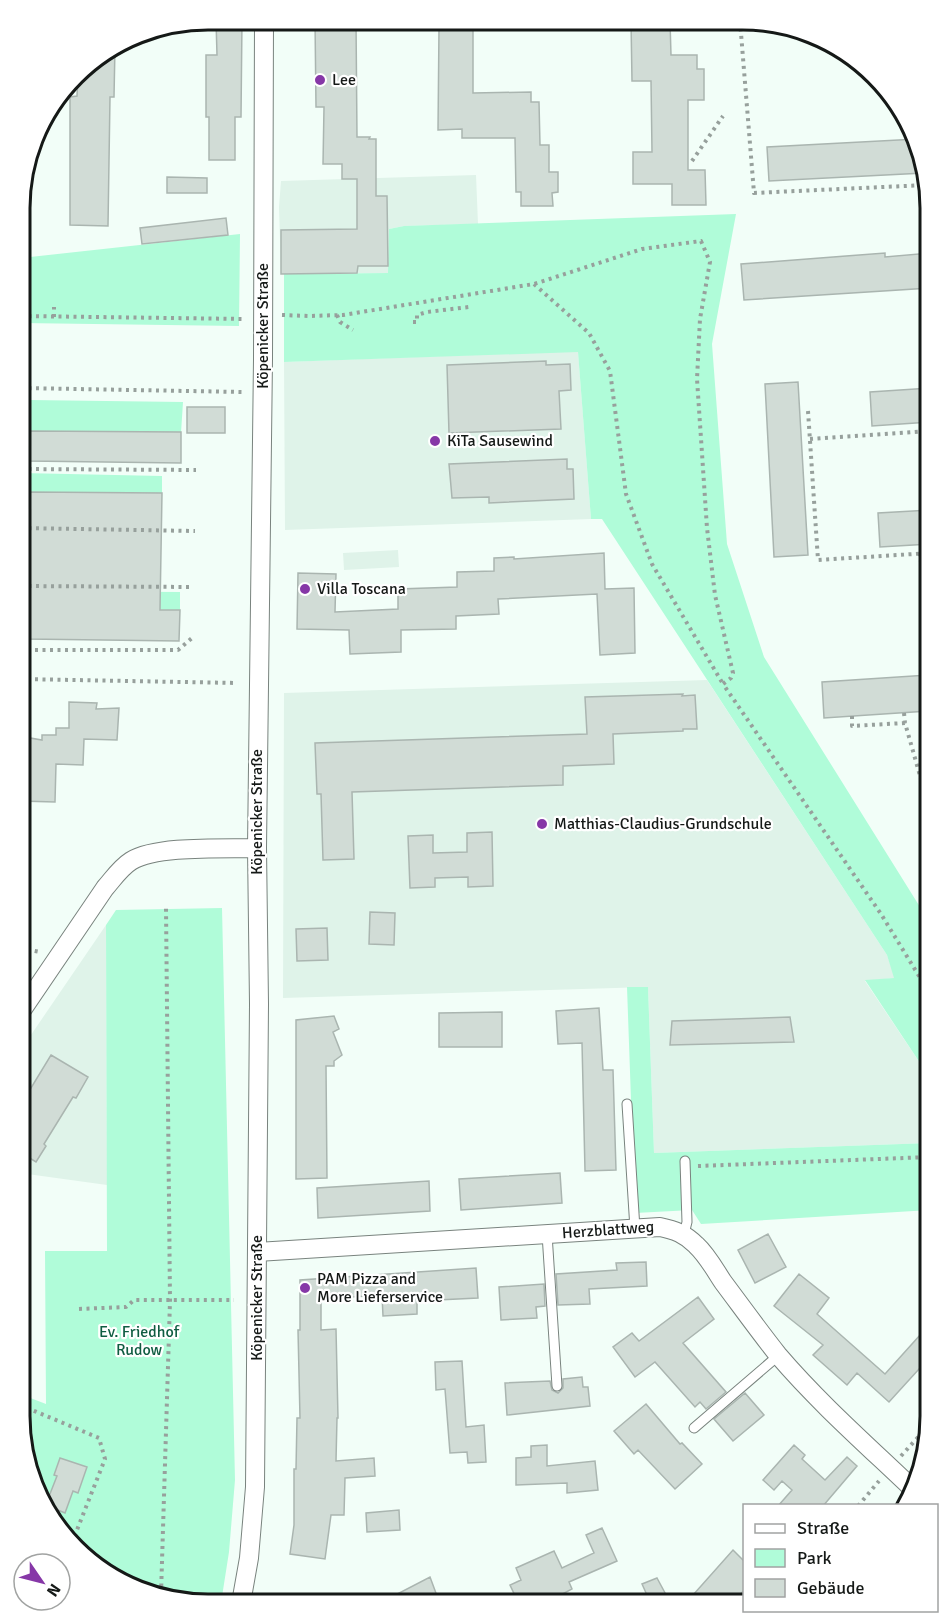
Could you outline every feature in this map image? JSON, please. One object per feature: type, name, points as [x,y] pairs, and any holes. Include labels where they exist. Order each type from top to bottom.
[{"type":"street","name":"Köpenicker Straße","points":[[243,1594],[249,1558],[255,1487],[259,1004],[256,848],[263,348],[264,30]]},
{"type":"street","points":[[30,998],[105,888],[116,874],[132,861],[166,851],[256,848]]},
{"type":"street","name":"Herzblattweg","points":[[257,1252],[635,1228],[660,1227],[684,1234]]},
{"type":"street","points":[[684,1234],[698,1246],[779,1355],[858,1439],[907,1483]]},
{"type":"lane","points":[[627,1104],[635,1228]]},
{"type":"lane","points":[[684,1234],[687,1222],[685,1164]]},
{"type":"lane","points":[[547,1234],[557,1386]]},
{"type":"lane","points":[[694,1428],[779,1355]]},
{"type":"path","points":[[741,30],[754,193],[918,185]]},
{"type":"path","points":[[692,160],[723,116]]},
{"type":"path","points":[[280,315],[337,315],[534,284],[642,249],[701,241],[710,262],[700,319],[697,379],[707,528],[715,595],[732,673],[731,678],[723,684]]},
{"type":"path","points":[[549,272],[550,279]]},
{"type":"path","points":[[534,284],[589,333],[610,371],[626,495],[652,564],[723,684],[880,914],[920,978]]},
{"type":"path","points":[[478,285],[479,293]]},
{"type":"path","points":[[426,301],[428,312]]},
{"type":"path","points":[[54,307],[54,317]]},
{"type":"path","points":[[413,322],[417,322],[417,315],[428,312],[469,308]]},
{"type":"path","points":[[337,315],[340,322],[353,330]]},
{"type":"path","points":[[30,316],[244,319]]},
{"type":"path","points":[[30,388],[244,392]]},
{"type":"path","points":[[808,411],[818,560],[920,553]]},
{"type":"path","points":[[810,439],[920,431]]},
{"type":"path","points":[[30,469],[196,470]]},
{"type":"path","points":[[30,528],[195,531]]},
{"type":"path","points":[[30,586],[193,587]]},
{"type":"path","points":[[30,650],[178,650],[192,638]]},
{"type":"path","points":[[30,679],[237,683]]},
{"type":"path","points":[[904,713],[920,776]]},
{"type":"path","points":[[852,716],[852,726],[905,723]]},
{"type":"path","points":[[161,1588],[170,1301],[166,908]]},
{"type":"path","points":[[30,950],[43,952]]},
{"type":"path","points":[[685,1164],[920,1157]]},
{"type":"path","points":[[79,1309],[126,1308],[134,1300],[234,1300]]},
{"type":"path","points":[[30,1409],[99,1437],[105,1459],[76,1535]]},
{"type":"path","points":[[899,1459],[919,1437]]},
{"type":"path","points":[[860,1504],[883,1476]]},
{"type":"shaded area","points":[[476,175],[478,224],[404,226],[389,229],[388,273],[281,273],[279,207],[281,181]]},
{"type":"shaded area","name":"KiTa Sausewind","points":[[578,351],[591,519],[285,530],[284,362]]},
{"type":"shaded area","points":[[398,550],[399,567],[344,570],[343,553]]},
{"type":"shaded area","name":"Matthias-Claudius-Grundschule","points":[[707,680],[887,955],[895,978],[865,981],[920,1063],[920,1143],[654,1153],[648,987],[283,998],[284,693]]},
{"type":"shaded area","points":[[106,925],[107,1185],[30,1174],[30,1036]]},
{"type":"green space","points":[[736,214],[712,344],[727,544],[764,657],[920,907],[920,1063],[865,980],[894,978],[887,955],[602,519],[591,519],[578,352],[284,362],[284,274],[388,273],[389,229],[404,226]]},
{"type":"green space","points":[[240,234],[239,326],[30,323],[30,257]]},
{"type":"green space","points":[[30,400],[183,402],[181,433],[30,431]]},
{"type":"green space","points":[[30,473],[162,476],[162,493],[30,526]]},
{"type":"green space","points":[[30,591],[180,592],[180,610],[30,608]]},
{"type":"green space","name":"Ev. Friedhof Rudow","points":[[222,908],[235,1480],[229,1552],[222,1594],[162,1588],[119,1570],[100,1557],[82,1542],[54,1505],[39,1473],[33,1451],[30,1398],[46,1404],[45,1251],[107,1251],[106,925],[116,910]]},
{"type":"green space","points":[[627,987],[648,987],[654,1153],[920,1143],[920,1211],[701,1224],[692,1210],[635,1213]]},
{"type":"building","points":[[216,30],[242,30],[241,117],[235,117],[235,160],[209,160],[206,55],[217,55]]},
{"type":"building","points":[[315,30],[356,30],[357,137],[376,139],[376,196],[387,196],[388,266],[358,266],[357,273],[281,274],[281,230],[357,229],[357,179],[342,179],[342,164],[323,164],[324,107],[316,107]]},
{"type":"building","points":[[439,30],[473,30],[473,93],[531,92],[531,102],[539,102],[540,145],[549,145],[549,172],[558,172],[558,192],[552,193],[553,206],[521,206],[521,192],[516,192],[515,138],[462,138],[462,129],[438,130]]},
{"type":"building","points":[[631,30],[670,30],[671,55],[697,55],[697,69],[704,69],[704,100],[688,100],[688,170],[705,170],[706,205],[672,205],[672,184],[633,184],[633,152],[652,152],[651,81],[632,81]]},
{"type":"building","points":[[115,57],[114,97],[110,97],[108,226],[70,225],[70,97],[77,96],[77,88],[82,82]]},
{"type":"building","points":[[906,140],[917,173],[769,181],[767,147]]},
{"type":"building","points":[[167,177],[207,178],[207,193],[167,193]]},
{"type":"building","points":[[226,218],[228,235],[142,244],[140,228]]},
{"type":"building","points":[[885,253],[885,257],[920,254],[920,289],[744,300],[741,264]]},
{"type":"building","points":[[546,361],[546,365],[570,364],[571,390],[559,391],[561,429],[449,433],[447,365]]},
{"type":"building","points":[[798,382],[808,555],[774,557],[765,384]]},
{"type":"building","points":[[920,389],[920,423],[872,426],[870,392]]},
{"type":"building","points":[[187,407],[225,407],[225,433],[187,433]]},
{"type":"building","points":[[30,431],[181,432],[181,463],[30,461]]},
{"type":"building","points":[[567,459],[567,469],[573,469],[574,499],[489,503],[489,497],[452,498],[449,464]]},
{"type":"building","points":[[30,492],[162,493],[160,610],[180,610],[179,641],[30,639]]},
{"type":"building","points":[[920,511],[920,545],[880,547],[878,513]]},
{"type":"building","points":[[604,553],[605,589],[634,588],[635,653],[600,655],[597,594],[498,599],[499,614],[456,616],[456,629],[401,630],[401,652],[350,654],[349,630],[297,629],[298,573],[336,574],[335,612],[398,609],[398,589],[457,587],[457,572],[494,571],[494,558],[514,557],[514,559]]},
{"type":"building","points":[[920,676],[920,712],[824,718],[822,682]]},
{"type":"building","points":[[683,694],[682,696],[695,695],[697,729],[613,734],[614,764],[563,766],[563,785],[352,792],[354,859],[323,860],[321,794],[317,794],[315,743],[587,734],[585,697]]},
{"type":"building","points":[[69,702],[97,703],[96,709],[119,708],[117,740],[84,739],[83,765],[56,764],[55,802],[30,801],[30,738],[42,740],[42,735],[56,735],[56,728],[69,728]]},
{"type":"building","points":[[492,832],[493,886],[468,887],[468,877],[435,878],[435,887],[410,888],[408,836],[433,835],[433,853],[467,852],[467,833]]},
{"type":"building","points":[[370,912],[395,913],[394,945],[369,944]]},
{"type":"building","points":[[327,928],[328,960],[297,961],[296,929]]},
{"type":"building","points":[[599,1008],[603,1070],[613,1070],[616,1170],[585,1171],[582,1043],[558,1044],[556,1011]]},
{"type":"building","points":[[502,1012],[502,1047],[439,1047],[439,1013]]},
{"type":"building","points":[[334,1016],[339,1029],[333,1032],[342,1055],[334,1061],[334,1066],[326,1066],[327,1178],[296,1179],[296,1020]]},
{"type":"building","points":[[790,1017],[794,1042],[670,1045],[672,1021]]},
{"type":"building","points":[[51,1055],[88,1077],[44,1144],[46,1146],[36,1162],[30,1158],[30,1090]]},
{"type":"building","points":[[560,1173],[562,1203],[461,1210],[459,1179]]},
{"type":"building","points":[[429,1181],[430,1211],[318,1218],[317,1188]]},
{"type":"building","points":[[768,1234],[786,1267],[755,1283],[738,1250]]},
{"type":"building","points":[[646,1262],[647,1286],[589,1289],[590,1304],[558,1305],[556,1274],[617,1270],[616,1263]]},
{"type":"building","points":[[476,1268],[478,1298],[417,1301],[417,1314],[383,1316],[382,1295],[321,1299],[321,1330],[336,1329],[338,1418],[336,1461],[374,1458],[375,1476],[345,1478],[344,1515],[331,1515],[325,1559],[290,1554],[294,1525],[297,1418],[300,1418],[298,1330],[300,1330],[300,1280]]},
{"type":"building","points":[[799,1274],[829,1298],[817,1314],[885,1374],[920,1335],[920,1368],[889,1402],[857,1373],[847,1385],[813,1355],[823,1345],[774,1306]]},
{"type":"building","points":[[544,1284],[545,1306],[536,1307],[537,1318],[501,1320],[499,1287]]},
{"type":"building","points":[[698,1297],[714,1319],[683,1343],[726,1392],[706,1409],[700,1402],[695,1407],[655,1362],[635,1377],[613,1347],[632,1333],[639,1341]]},
{"type":"building","points":[[462,1361],[466,1427],[484,1425],[486,1462],[468,1463],[467,1452],[450,1453],[445,1389],[436,1390],[435,1362]]},
{"type":"building","points":[[582,1377],[583,1387],[588,1387],[590,1406],[507,1415],[505,1383],[550,1381],[552,1390],[558,1393],[563,1388],[563,1379]]},
{"type":"building","points":[[745,1393],[764,1415],[733,1441],[714,1419]]},
{"type":"building","points":[[646,1404],[680,1444],[682,1443],[702,1464],[675,1489],[638,1450],[634,1454],[614,1431]]},
{"type":"building","points":[[547,1445],[547,1466],[595,1461],[598,1490],[567,1493],[567,1483],[516,1485],[516,1458],[531,1457],[531,1446]]},
{"type":"building","points":[[794,1445],[805,1455],[802,1459],[825,1480],[847,1457],[857,1466],[825,1504],[780,1504],[792,1490],[782,1481],[774,1490],[763,1480]]},
{"type":"building","points":[[60,1458],[87,1467],[78,1493],[73,1491],[65,1513],[57,1510],[49,1495],[57,1476],[54,1475]]},
{"type":"building","points":[[399,1510],[400,1530],[367,1532],[366,1513]]},
{"type":"building","points":[[602,1528],[617,1561],[569,1582],[572,1589],[563,1594],[514,1594],[510,1585],[521,1580],[516,1568],[554,1551],[562,1568],[594,1553],[586,1535]]},
{"type":"building","points":[[733,1550],[743,1560],[743,1591],[741,1594],[694,1594]]},
{"type":"building","points":[[430,1577],[436,1594],[397,1594]]},
{"type":"building","points":[[657,1578],[666,1594],[646,1594],[642,1584]]},
{"type":"place","name":"Lee","points":[[320,80]]},
{"type":"place","name":"KiTa Sausewind","points":[[435,441]]},
{"type":"place","name":"Villa Toscana","points":[[305,589]]},
{"type":"place","name":"Matthias-Claudius-Grundschule","points":[[542,824]]},
{"type":"place","name":"PAM Pizza and More Lieferservice","points":[[305,1288]]}]
